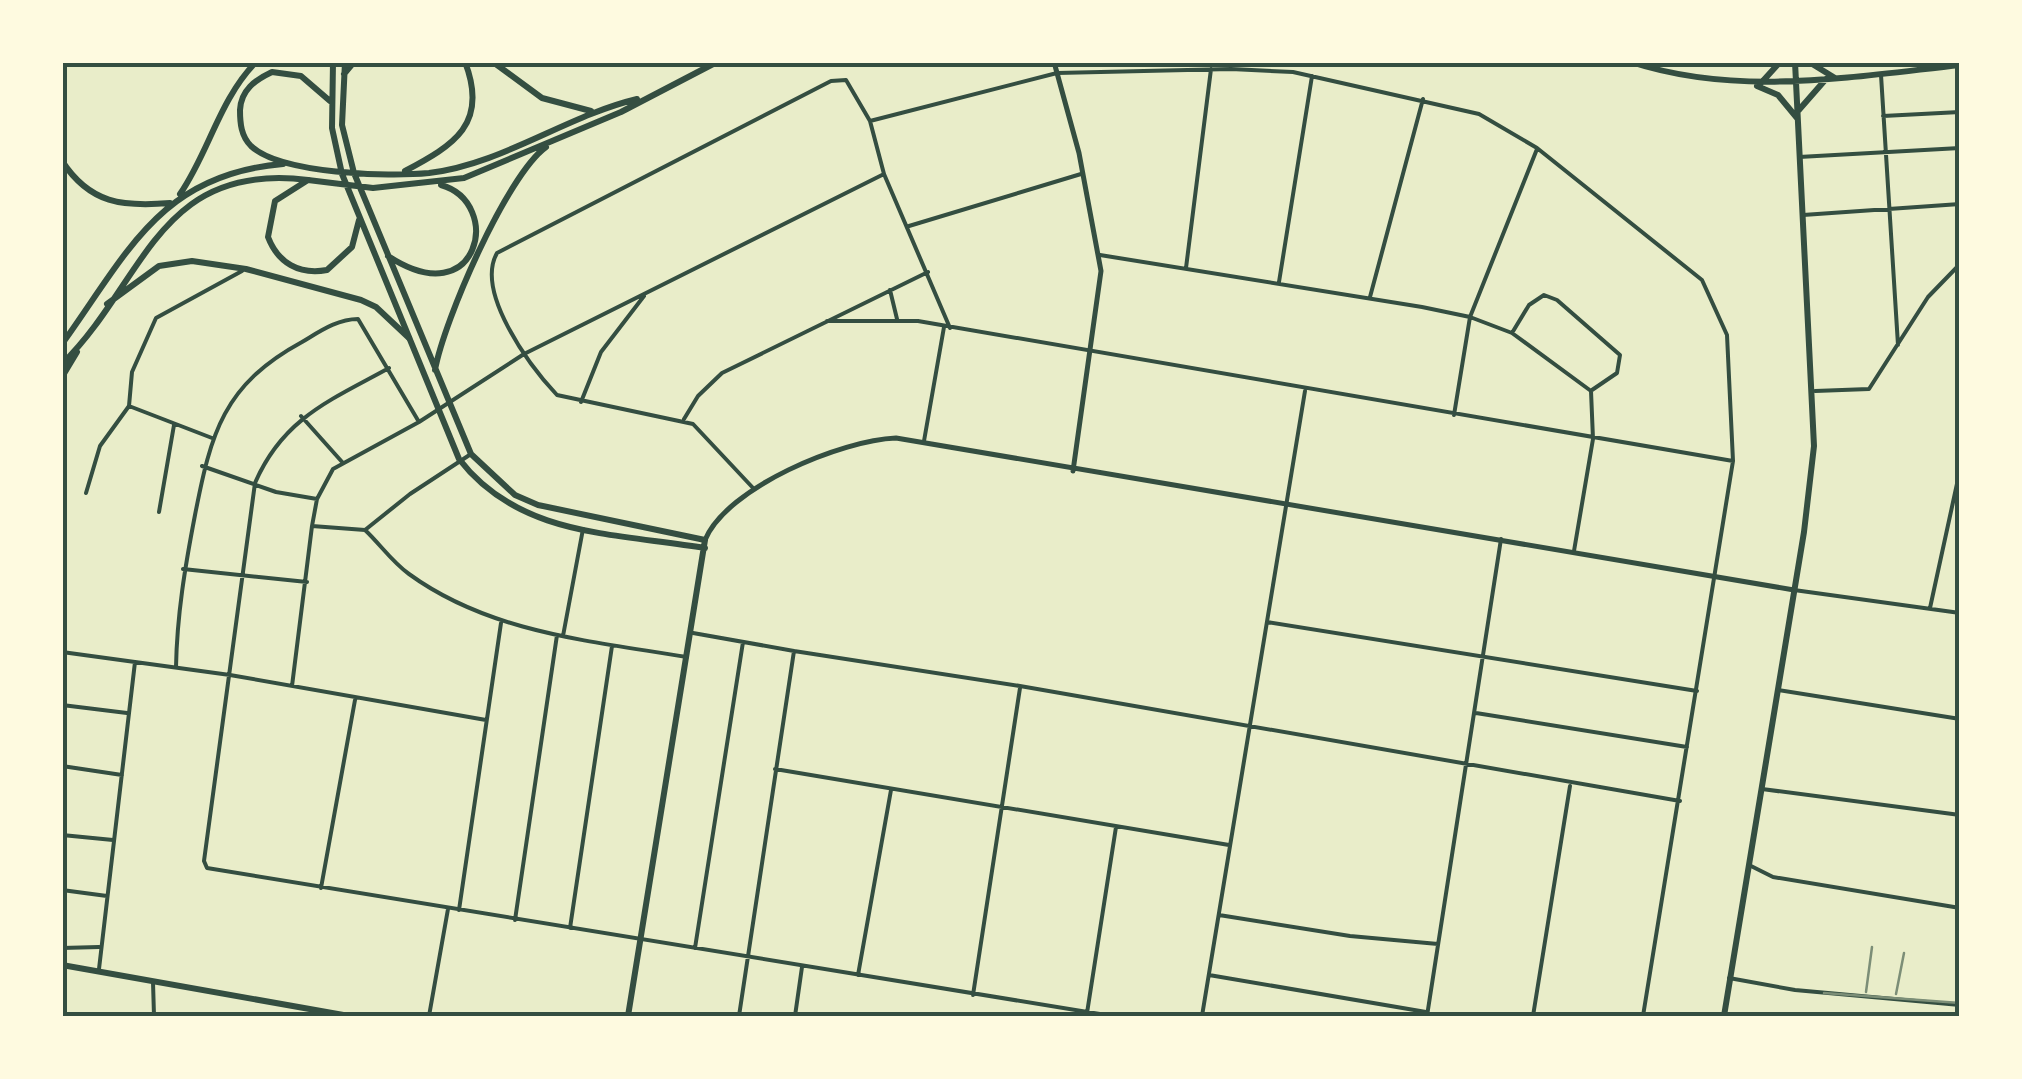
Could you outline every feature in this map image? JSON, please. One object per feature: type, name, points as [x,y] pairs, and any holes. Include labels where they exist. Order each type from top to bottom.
[{"type":"main road","points":[[62,344],[136,238],[174,201],[206,151],[233,89],[256,62]]},
{"type":"main road","points":[[332,62],[330,102],[335,146],[354,207],[459,459],[489,492],[518,512],[583,528],[705,544]]},
{"type":"main road","points":[[344,62],[346,141],[387,256],[472,454],[515,495],[538,505],[705,544]]},
{"type":"main road","points":[[343,76],[354,62]]},
{"type":"main road","points":[[400,174],[435,155],[466,128],[474,104],[465,62]]},
{"type":"main road","points":[[493,62],[542,98],[593,111]]},
{"type":"main road","points":[[62,377],[151,240],[194,204],[217,191],[261,179],[374,188],[434,184],[507,162],[717,62]]},
{"type":"main road","points":[[1632,62],[1681,75],[1751,83],[1960,65]]},
{"type":"main road","points":[[1761,83],[1780,62]]},
{"type":"main road","points":[[1724,1016],[1811,490],[1815,392],[1794,62]]},
{"type":"main road","points":[[1809,62],[1836,78]]},
{"type":"main road","points":[[283,164],[246,139],[240,116],[248,88],[272,72],[294,73],[330,102]]},
{"type":"main road","points":[[1798,116],[1826,78]]},
{"type":"main road","points":[[1751,83],[1778,94],[1798,116]]},
{"type":"main road","points":[[62,161],[83,186],[110,203],[174,201],[220,175],[283,164],[400,174],[456,167],[520,145],[593,111],[648,96]]},
{"type":"main road","points":[[434,371],[444,332],[521,171],[562,136]]},
{"type":"main road","points":[[308,180],[282,193],[270,210],[268,237],[286,263],[318,271],[336,265],[352,247],[360,219]]},
{"type":"main road","points":[[387,256],[418,274],[434,276],[459,266],[468,256],[476,232],[471,208],[455,190],[434,184]]},
{"type":"main road","points":[[107,304],[142,276],[175,262],[246,269],[361,300],[376,307],[409,338]]},
{"type":"main road","points":[[62,364],[82,345]]},
{"type":"main road","points":[[628,1016],[705,544]]},
{"type":"main road","points":[[62,965],[348,1016]]},
{"type":"street","points":[[1054,62],[1100,255],[1091,352],[1072,471]]},
{"type":"street","points":[[1186,268],[1211,69]]},
{"type":"street","points":[[870,122],[1056,73],[1211,69],[1312,76],[1480,114],[1537,148],[1673,254],[1710,292],[1727,335],[1733,462],[1643,1016]]},
{"type":"street","points":[[1881,74],[1898,344]]},
{"type":"street","points":[[1280,282],[1312,76]]},
{"type":"street","points":[[754,490],[708,437],[684,419],[557,395],[524,354],[488,280],[497,253],[511,242],[831,81],[846,80],[852,85],[870,122],[884,174],[930,272],[947,327],[924,443]]},
{"type":"street","points":[[1370,298],[1424,99]]},
{"type":"street","points":[[1884,116],[1960,112]]},
{"type":"street","points":[[1454,415],[1470,316],[1537,148]]},
{"type":"street","points":[[1799,157],[1960,148]]},
{"type":"street","points":[[292,686],[317,499],[324,480],[343,463],[419,422],[524,354],[884,174]]},
{"type":"street","points":[[908,226],[1083,174]]},
{"type":"street","points":[[1802,215],[1960,204]]},
{"type":"street","points":[[1100,255],[1470,316],[1512,333],[1591,391]]},
{"type":"street","points":[[1815,392],[1869,389],[1928,296],[1960,264]]},
{"type":"street","points":[[86,493],[100,446],[129,406],[132,372],[156,318],[246,269]]},
{"type":"street","points":[[684,419],[698,396],[722,373],[930,272]]},
{"type":"street","points":[[890,290],[897,319]]},
{"type":"street","points":[[580,402],[601,352],[648,291]]},
{"type":"street","points":[[1512,333],[1536,298],[1544,295],[1557,300],[1620,355],[1617,373],[1591,391]]},
{"type":"street","points":[[176,667],[183,569],[202,466],[212,438],[243,384],[277,355],[339,322],[358,319],[419,422]]},
{"type":"street","points":[[827,321],[897,319],[1733,462]]},
{"type":"street","points":[[389,368],[301,416],[263,464],[255,483],[204,860],[213,872],[1112,1016]]},
{"type":"street","points":[[1202,1016],[1305,391]]},
{"type":"street","points":[[1574,552],[1594,439],[1591,391]]},
{"type":"street","points":[[129,406],[162,415],[174,425],[212,438]]},
{"type":"street","points":[[301,416],[343,463]]},
{"type":"street","points":[[159,512],[174,425]]},
{"type":"street","points":[[705,544],[716,521],[754,490],[870,439],[924,443],[1794,590],[1960,612]]},
{"type":"street","points":[[312,526],[365,530],[459,459],[472,454]]},
{"type":"street","points":[[202,466],[317,499]]},
{"type":"street","points":[[1930,608],[1960,470]]},
{"type":"street","points":[[514,920],[560,635],[583,528]]},
{"type":"street","points":[[365,530],[405,571],[466,609],[560,635],[687,657]]},
{"type":"street","points":[[1209,974],[1427,1014],[1501,539]]},
{"type":"street","points":[[183,569],[306,582]]},
{"type":"street","points":[[459,910],[501,621]]},
{"type":"street","points":[[1266,622],[1697,691]]},
{"type":"street","points":[[692,633],[1250,726],[1570,786],[1680,801]]},
{"type":"street","points":[[694,950],[743,642]]},
{"type":"street","points":[[570,928],[612,644]]},
{"type":"street","points":[[739,1016],[794,651]]},
{"type":"street","points":[[62,652],[230,675],[486,720]]},
{"type":"street","points":[[99,972],[135,662]]},
{"type":"street","points":[[973,994],[1020,686]]},
{"type":"street","points":[[1778,690],[1960,719]]},
{"type":"street","points":[[320,888],[355,700]]},
{"type":"street","points":[[62,704],[129,713]]},
{"type":"street","points":[[1476,713],[1687,747]]},
{"type":"street","points":[[62,766],[122,775]]},
{"type":"street","points":[[775,769],[1230,846]]},
{"type":"street","points":[[1533,1016],[1570,786]]},
{"type":"street","points":[[1762,789],[1960,815]]},
{"type":"street","points":[[858,975],[890,790]]},
{"type":"street","points":[[1086,1012],[1116,826]]},
{"type":"street","points":[[62,835],[114,840]]},
{"type":"street","points":[[1749,865],[1773,877],[1960,908]]},
{"type":"street","points":[[62,890],[108,896]]},
{"type":"street","points":[[430,1016],[448,908]]},
{"type":"street","points":[[1219,915],[1350,936],[1440,944]]},
{"type":"street","points":[[62,948],[99,947]]},
{"type":"street","points":[[795,1016],[802,967]]},
{"type":"street","points":[[1730,978],[1795,990],[1960,1005]]},
{"type":"street","points":[[153,982],[154,1016]]},
{"type":"railway","points":[[1866,992],[1872,947]]},
{"type":"railway","points":[[1896,994],[1904,953]]},
{"type":"railway","points":[[1824,993],[1960,1003]]}]
